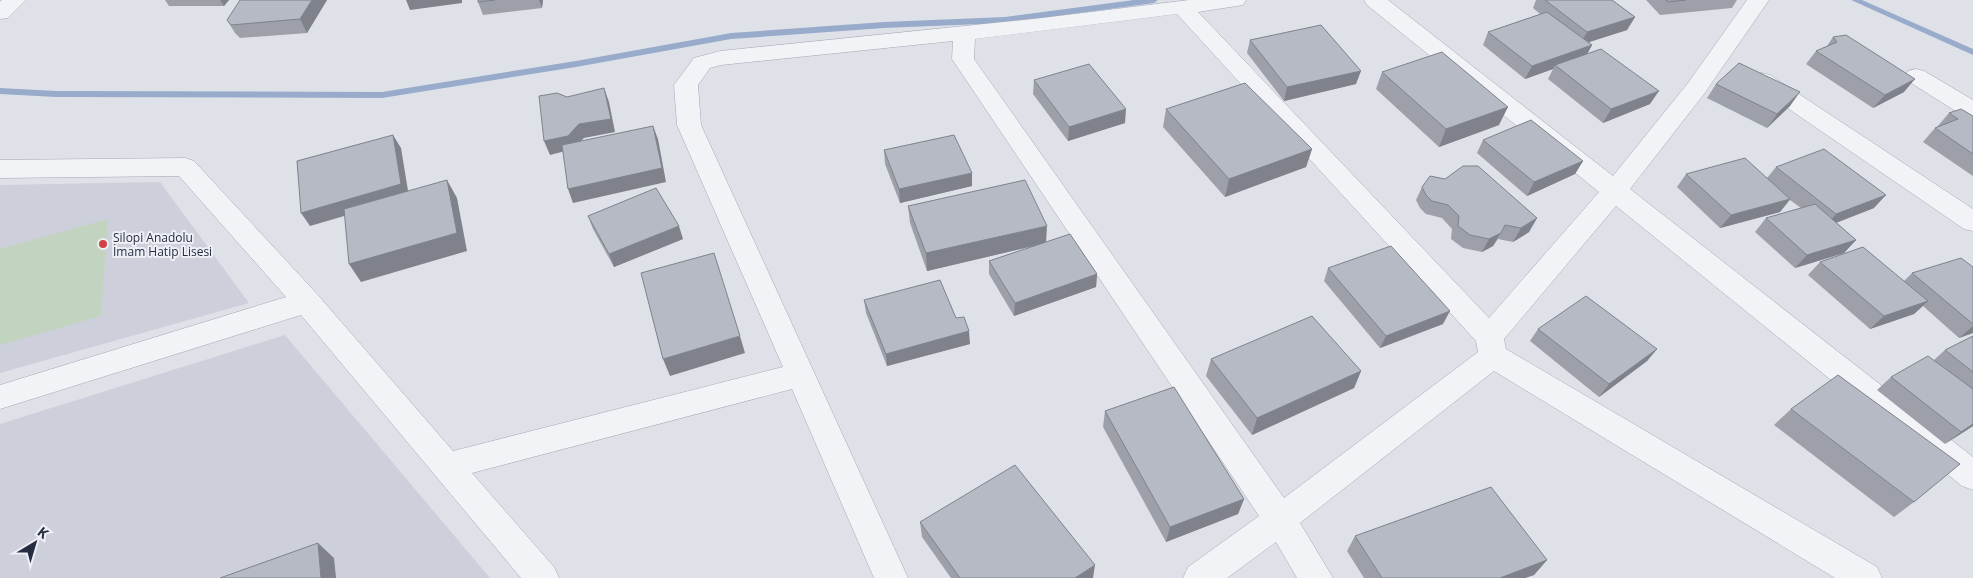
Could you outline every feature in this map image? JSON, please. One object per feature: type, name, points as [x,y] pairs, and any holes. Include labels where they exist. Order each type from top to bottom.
[{"type":"street","points":[[0,13],[15,0]]},
{"type":"street","points":[[890,578],[689,126],[686,85],[702,63],[720,58],[964,33],[1183,8],[1235,0]]},
{"type":"street","points":[[1375,0],[1973,476]]},
{"type":"street","points":[[1200,578],[1280,520],[1491,346],[1616,190],[1737,63],[1758,0]]},
{"type":"street","points":[[1183,8],[1491,346],[1865,578]]},
{"type":"street","points":[[964,33],[963,59],[1280,520],[1316,578]]},
{"type":"street","points":[[1737,63],[1973,222]]},
{"type":"street","points":[[1916,76],[1973,111]]},
{"type":"street","points":[[0,170],[185,167],[307,302],[542,578]]},
{"type":"street","points":[[0,398],[307,302]]},
{"type":"street","points":[[447,466],[800,375]]},
{"type":"shaded area","name":"Silopi Anadolu İmam Hatip Lisesi","points":[[160,182],[249,303],[0,373],[0,185]]},
{"type":"shaded area","points":[[285,335],[490,578],[0,578],[0,424]]},
{"type":"green space","points":[[108,219],[101,316],[0,345],[0,249]]},
{"type":"building","points":[[240,0],[312,0],[300,19],[231,25],[227,20]]},
{"type":"building","points":[[478,0],[495,0],[478,2]]},
{"type":"building","points":[[1545,0],[1612,0],[1635,17],[1587,32]]},
{"type":"building","points":[[1666,0],[1686,0],[1668,2]]},
{"type":"building","points":[[1547,12],[1592,45],[1532,66],[1488,32]]},
{"type":"building","points":[[1321,25],[1361,71],[1287,87],[1250,40]]},
{"type":"building","points":[[1846,35],[1915,79],[1885,95],[1816,51],[1837,42],[1833,37]]},
{"type":"building","points":[[1601,49],[1659,91],[1611,109],[1555,65]]},
{"type":"building","points":[[1442,52],[1508,107],[1446,129],[1382,72]]},
{"type":"building","points":[[1739,63],[1800,92],[1777,114],[1716,84]]},
{"type":"building","points":[[1089,64],[1126,109],[1069,127],[1034,80]]},
{"type":"building","points":[[1245,83],[1312,149],[1229,179],[1166,109]]},
{"type":"building","points":[[604,88],[611,119],[579,124],[568,136],[544,141],[539,96],[557,93],[567,97]]},
{"type":"building","points":[[1961,109],[1973,116],[1973,154],[1935,128],[1958,119],[1949,113]]},
{"type":"building","points":[[1531,120],[1583,161],[1534,182],[1483,140]]},
{"type":"building","points":[[653,126],[662,168],[568,189],[562,145]]},
{"type":"building","points":[[393,135],[401,184],[301,213],[297,161]]},
{"type":"building","points":[[954,135],[972,173],[899,189],[884,150]]},
{"type":"building","points":[[1824,149],[1886,195],[1836,214],[1776,167]]},
{"type":"building","points":[[1745,158],[1790,199],[1731,215],[1686,174]]},
{"type":"building","points":[[1463,166],[1478,166],[1537,218],[1521,228],[1505,225],[1501,233],[1489,239],[1470,235],[1458,226],[1459,216],[1448,205],[1432,201],[1422,187],[1430,176],[1445,179]]},
{"type":"building","points":[[447,180],[457,233],[349,264],[344,209]]},
{"type":"building","points":[[1025,180],[1047,226],[926,253],[908,206]]},
{"type":"building","points":[[656,188],[679,226],[609,254],[588,216]]},
{"type":"building","points":[[1815,204],[1856,240],[1807,255],[1766,218]]},
{"type":"building","points":[[1070,234],[1097,274],[1015,303],[989,261]]},
{"type":"building","points":[[1391,246],[1450,311],[1386,336],[1328,268]]},
{"type":"building","points":[[1863,247],[1928,301],[1884,316],[1820,262]]},
{"type":"building","points":[[714,253],[740,336],[663,359],[641,273]]},
{"type":"building","points":[[1961,258],[1973,267],[1973,324],[1912,273]]},
{"type":"building","points":[[940,280],[956,318],[964,317],[969,331],[886,354],[864,300]]},
{"type":"building","points":[[1586,296],[1657,349],[1609,384],[1538,329]]},
{"type":"building","points":[[1312,316],[1361,371],[1257,418],[1211,359]]},
{"type":"building","points":[[1973,336],[1973,372],[1945,350]]},
{"type":"building","points":[[1928,356],[1973,389],[1973,424],[1961,432],[1891,377]]},
{"type":"building","points":[[1838,375],[1960,464],[1914,502],[1791,409]]},
{"type":"building","points":[[1174,387],[1244,499],[1170,527],[1105,411]]},
{"type":"building","points":[[1015,465],[1095,565],[1075,578],[960,578],[920,522]]},
{"type":"building","points":[[1491,487],[1547,560],[1500,578],[1382,578],[1355,536]]},
{"type":"building","points":[[318,543],[321,578],[220,578]]},
{"type":"waterway","points":[[0,91],[56,94],[382,95],[576,64],[731,36],[884,25],[1005,20],[1154,0]]},
{"type":"waterway","points":[[1855,0],[1973,52]]},
{"type":"place","name":"Silopi Anadolu İmam Hatip Lisesi","points":[[103,244]]}]
